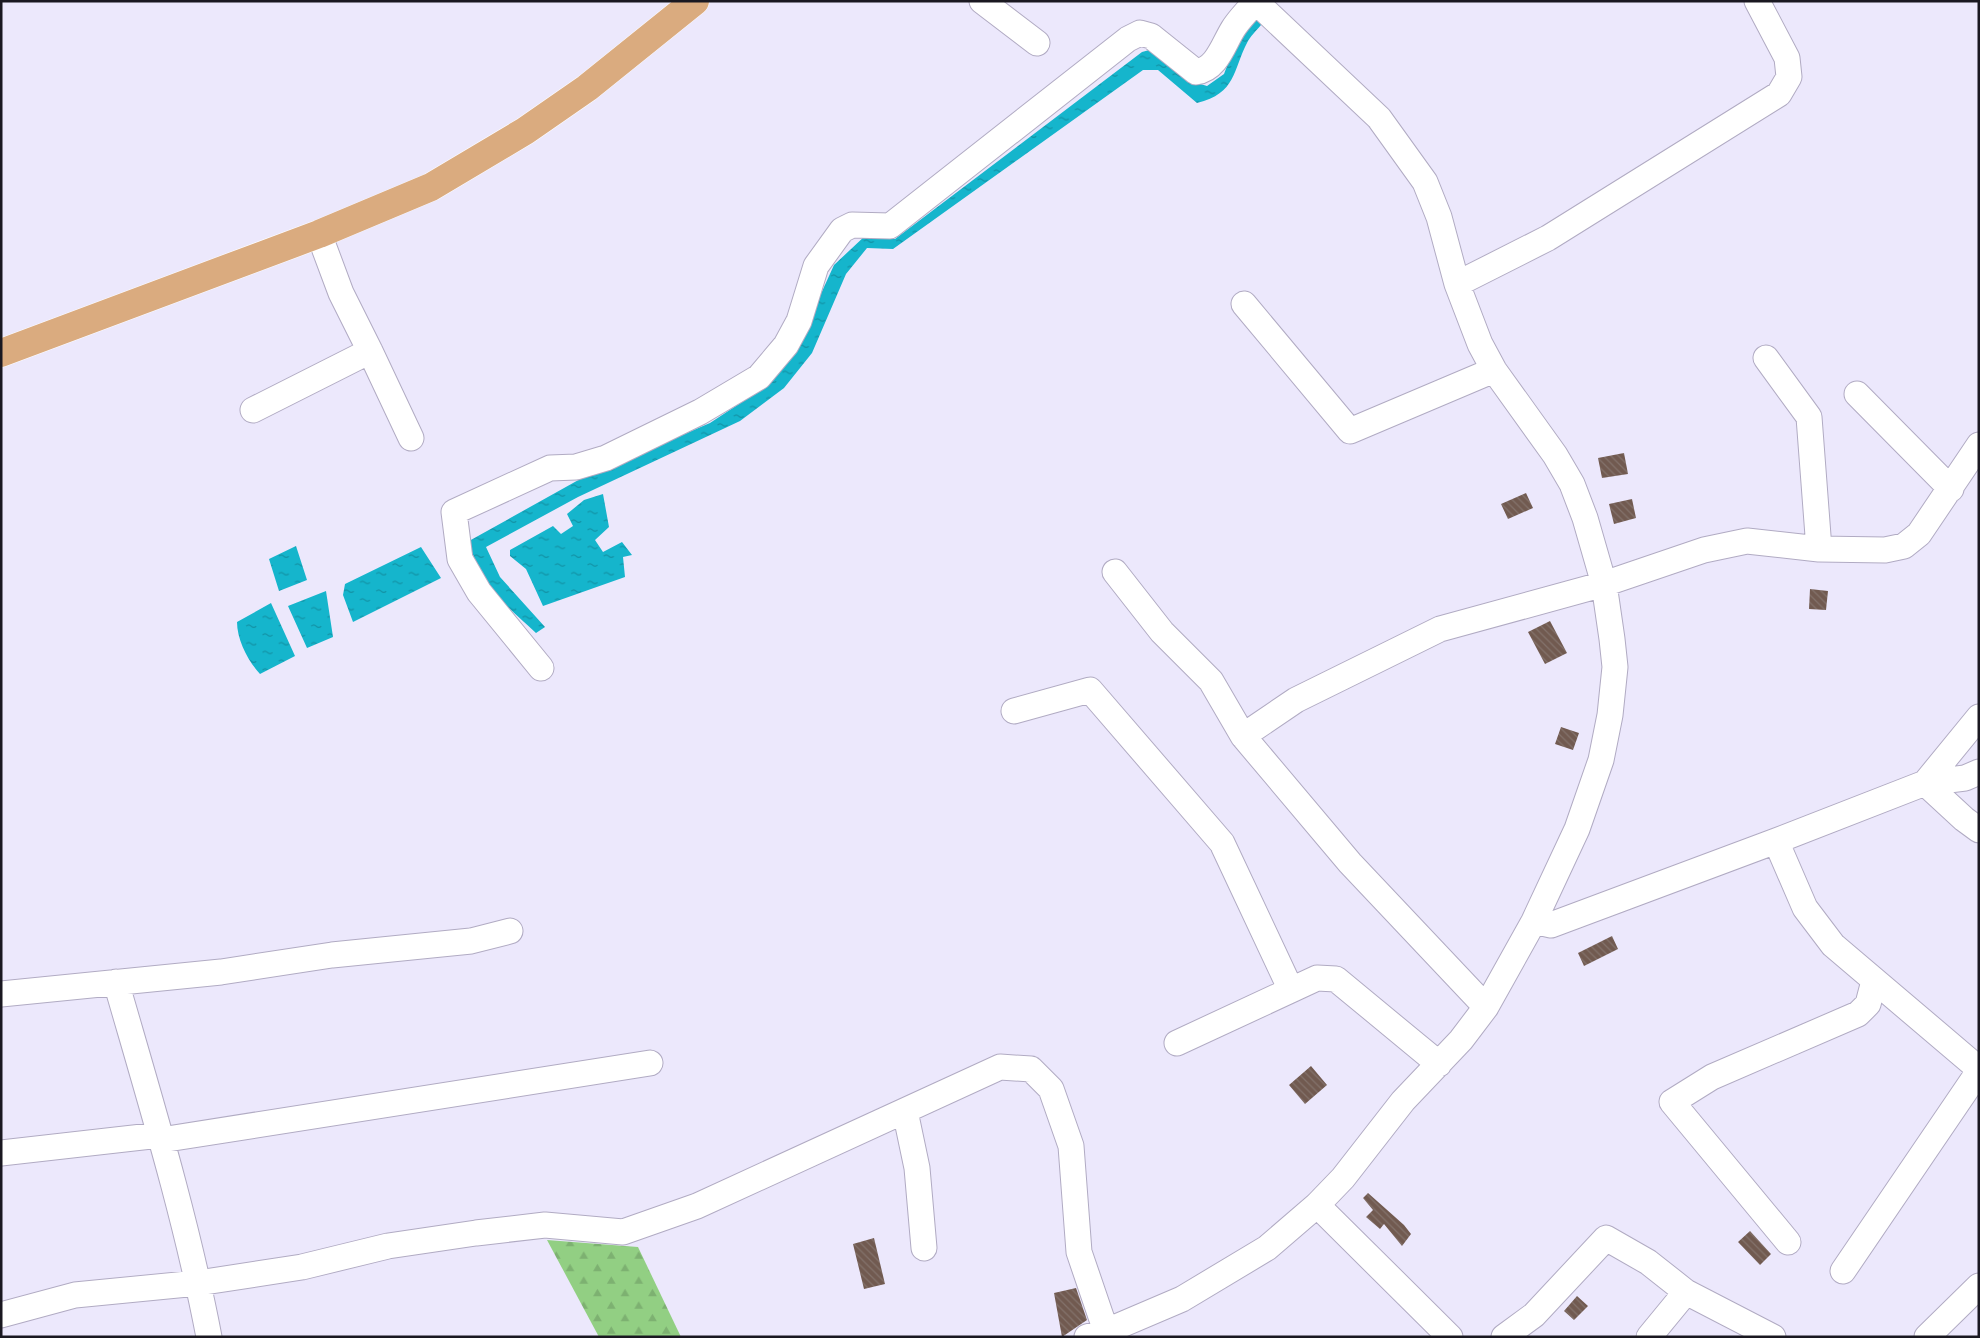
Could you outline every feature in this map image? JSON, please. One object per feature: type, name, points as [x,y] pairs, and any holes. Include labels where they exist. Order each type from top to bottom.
[{"type":"main road","points":[[1,353],[319,234],[431,188],[480,159],[587,88],[695,1]]},
{"type":"street","points":[[982,1],[1037,43]]},
{"type":"street","points":[[1,1315],[75,1296],[198,1283],[302,1267],[388,1246],[545,1225],[623,1232],[697,1206],[1000,1067],[1031,1069],[1051,1089],[1071,1146],[1079,1252],[1101,1335],[1182,1299],[1267,1248],[1317,1205],[1343,1178],[1402,1101],[1461,1040],[1486,1007],[1534,922],[1577,828],[1603,751],[1610,716],[1614,667],[1604,584],[1585,518],[1572,484],[1539,430],[1521,410],[1494,370],[1480,344],[1457,284],[1439,217],[1425,182],[1379,118],[1255,1],[1234,28],[1214,62],[1204,71],[1196,72],[1151,36],[1140,33],[1128,39],[890,226],[852,225],[842,230],[816,266],[799,321],[786,345],[759,377],[700,412],[606,458],[576,467],[550,468],[454,512],[460,559],[479,592],[541,668]]},
{"type":"street","points":[[1457,284],[1548,238],[1779,94],[1789,77],[1787,58],[1757,1]]},
{"type":"street","points":[[319,234],[340,293],[411,438]]},
{"type":"street","points":[[1244,304],[1350,431],[1494,370]]},
{"type":"street","points":[[253,410],[370,351]]},
{"type":"street","points":[[1766,358],[1809,416],[1819,549]]},
{"type":"street","points":[[1857,394],[1951,489]]},
{"type":"street","points":[[1244,736],[1296,700],[1440,628],[1604,584],[1704,550],[1747,541],[1819,549],[1886,550],[1904,546],[1919,534],[1975,459]]},
{"type":"street","points":[[1115,572],[1162,632],[1211,681],[1244,736],[1350,864],[1486,1007]]},
{"type":"street","points":[[1014,711],[1090,690],[1222,843],[1291,990]]},
{"type":"street","points":[[1925,783],[1979,716]]},
{"type":"street","points":[[1534,922],[1550,925],[1925,783],[1965,778],[1979,772]]},
{"type":"street","points":[[1925,783],[1964,819],[1979,830]]},
{"type":"street","points":[[1776,841],[1805,908],[1833,945],[1979,1070],[1843,1271]]},
{"type":"street","points":[[1,994],[221,972],[332,955],[471,940],[510,930]]},
{"type":"street","points":[[1177,1043],[1317,978],[1336,979],[1438,1064]]},
{"type":"street","points":[[1788,1242],[1672,1102],[1712,1077],[1858,1014],[1868,1004],[1874,981]]},
{"type":"street","points":[[116,982],[160,1137],[198,1283],[209,1337]]},
{"type":"street","points":[[1,1154],[160,1137],[650,1063]]},
{"type":"street","points":[[905,1111],[917,1168],[924,1248]]},
{"type":"street","points":[[1317,1205],[1450,1337]]},
{"type":"street","points":[[1504,1337],[1534,1315],[1606,1238],[1648,1262],[1686,1292],[1773,1337]]},
{"type":"street","points":[[1927,1337],[1979,1286]]},
{"type":"street","points":[[1648,1337],[1686,1292]]},
{"type":"green space","points":[[547,1240],[638,1247],[681,1337],[599,1337]]},
{"type":"water","points":[[1257,12],[1265,20],[1248,41],[1232,80],[1220,93],[1210,99],[1197,103],[1158,70],[1143,70],[893,249],[867,248],[846,274],[812,353],[784,388],[740,421],[578,497],[486,547],[500,577],[545,627],[536,633],[494,593],[479,570],[469,541],[582,478],[710,423],[768,385],[795,351],[834,265],[866,235],[895,239],[1142,52],[1153,49],[1197,83],[1207,86],[1224,74],[1241,29]]},
{"type":"water","points":[[603,494],[609,527],[595,540],[603,552],[622,542],[632,555],[623,557],[625,577],[543,606],[526,569],[510,556],[510,550],[553,526],[561,534],[573,526],[567,514],[584,500]]},
{"type":"water","points":[[296,546],[307,580],[279,591],[269,559]]},
{"type":"water","points":[[421,547],[441,578],[353,622],[343,595],[345,584]]},
{"type":"water","points":[[326,591],[333,637],[307,648],[288,606]]},
{"type":"water","points":[[271,603],[295,656],[260,674],[244,650],[237,629],[237,622]]},
{"type":"building","points":[[1624,453],[1628,474],[1602,478],[1598,458]]},
{"type":"building","points":[[1526,493],[1533,508],[1508,519],[1501,504]]},
{"type":"building","points":[[1632,499],[1636,518],[1614,524],[1609,504]]},
{"type":"building","points":[[1810,589],[1828,591],[1826,610],[1809,609]]},
{"type":"building","points":[[1550,621],[1567,653],[1545,664],[1528,632]]},
{"type":"building","points":[[1561,727],[1579,733],[1573,750],[1555,744]]},
{"type":"building","points":[[1612,936],[1618,949],[1584,966],[1578,953]]},
{"type":"building","points":[[1311,1066],[1327,1085],[1305,1104],[1289,1085]]},
{"type":"building","points":[[1368,1193],[1404,1225],[1411,1234],[1402,1246],[1384,1224],[1380,1229],[1366,1217],[1373,1210],[1363,1198]]},
{"type":"building","points":[[1750,1231],[1771,1254],[1760,1265],[1738,1242]]},
{"type":"building","points":[[874,1238],[885,1284],[864,1289],[853,1244]]},
{"type":"building","points":[[1076,1288],[1087,1320],[1062,1337],[1054,1293]]},
{"type":"building","points":[[1577,1296],[1588,1306],[1574,1320],[1564,1311]]}]
